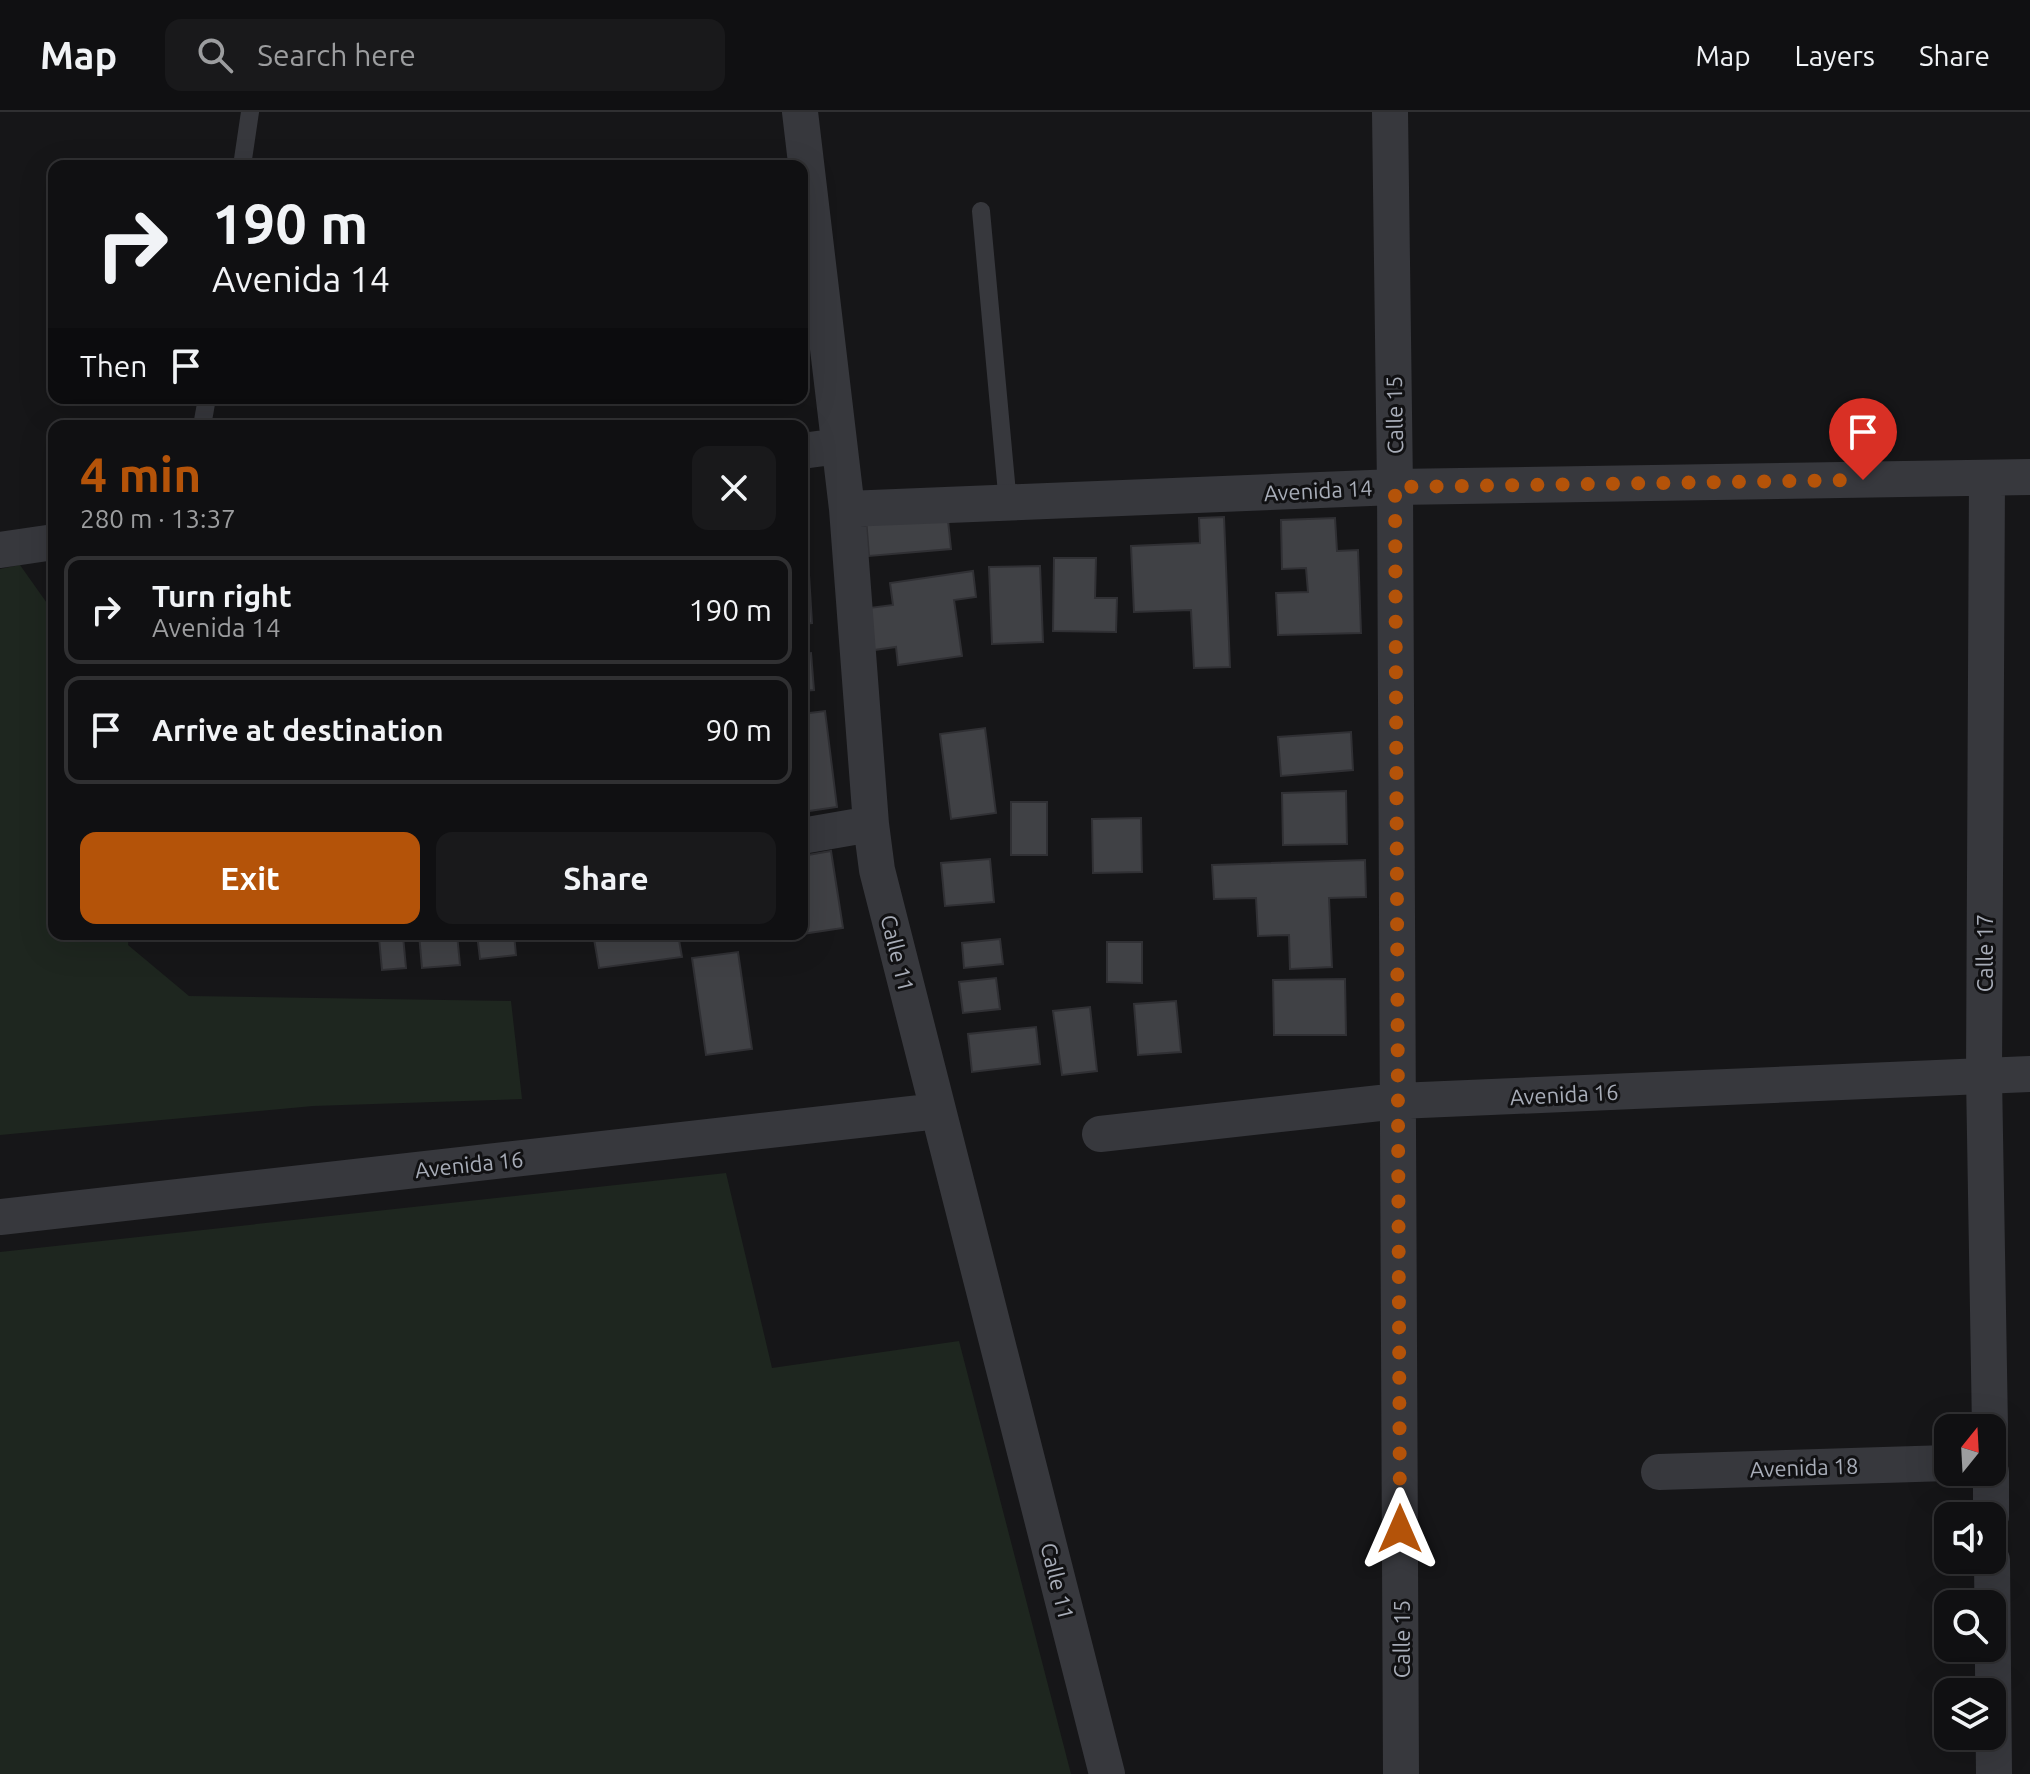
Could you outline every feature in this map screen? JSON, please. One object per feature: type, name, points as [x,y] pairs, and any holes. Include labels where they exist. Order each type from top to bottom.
[{"type":"street","name":"Calle 11","points":[[800,112],[806,160]]},
{"type":"street","name":"Calle 15","points":[[1390,112],[1395,487],[1401,1774]]},
{"type":"street","name":"Calle 11","points":[[808,181],[847,509],[877,870],[1107,1774]]},
{"type":"street","points":[[808,450],[839,446]]},
{"type":"street","name":"Avenida 14","points":[[847,509],[1395,487],[2030,477]]},
{"type":"street","name":"Calle 17","points":[[1987,478],[1984,1076],[1990,1414]]},
{"type":"street","points":[[0,550],[48,543]]},
{"type":"street","points":[[808,835],[871,824]]},
{"type":"street","name":"Avenida 16","points":[[1100,1134],[1398,1101],[2030,1074]]},
{"type":"street","name":"Avenida 16","points":[[0,1217],[938,1111]]},
{"type":"street","name":"Avenida 18","points":[[1659,1472],[1934,1463]]},
{"type":"street","points":[[1992,1574],[1994,1774]]},
{"type":"lane","points":[[243,160],[250,112]]},
{"type":"lane","points":[[981,211],[1008,504]]},
{"type":"shaded area","points":[[20,565],[48,605],[48,940],[128,940],[128,945],[189,996],[511,1001],[522,1099],[313,1106],[0,1135],[0,569]]},
{"type":"shaded area","points":[[726,1173],[772,1368],[959,1341],[1071,1774],[0,1774],[0,1252]]},
{"type":"building","points":[[947,511],[951,549],[869,556],[866,518]]},
{"type":"building","points":[[1224,517],[1230,667],[1194,668],[1191,610],[1134,612],[1131,546],[1200,543],[1199,518]]},
{"type":"building","points":[[1335,518],[1337,551],[1358,550],[1361,633],[1278,635],[1276,593],[1308,592],[1306,568],[1282,569],[1281,520]]},
{"type":"building","points":[[1054,558],[1096,558],[1095,598],[1117,598],[1116,632],[1053,631]]},
{"type":"building","points":[[1040,566],[1043,642],[992,644],[989,567]]},
{"type":"building","points":[[973,571],[976,597],[954,600],[962,656],[898,665],[896,647],[874,650],[869,608],[893,605],[890,583]]},
{"type":"building","points":[[808,575],[809,575],[812,623],[808,623]]},
{"type":"building","points":[[808,653],[811,653],[814,690],[808,690]]},
{"type":"building","points":[[825,711],[837,807],[808,811],[808,713]]},
{"type":"building","points":[[985,728],[996,813],[951,819],[940,734]]},
{"type":"building","points":[[1351,732],[1353,770],[1281,776],[1278,737]]},
{"type":"building","points":[[1346,791],[1347,844],[1283,845],[1282,793]]},
{"type":"building","points":[[1011,802],[1047,802],[1047,855],[1011,855]]},
{"type":"building","points":[[1141,818],[1142,872],[1093,873],[1092,819]]},
{"type":"building","points":[[831,851],[843,928],[808,933],[808,855]]},
{"type":"building","points":[[990,859],[994,902],[945,906],[941,863]]},
{"type":"building","points":[[1365,860],[1366,897],[1329,898],[1332,967],[1290,969],[1289,935],[1258,936],[1256,898],[1214,899],[1212,865]]},
{"type":"building","points":[[1000,939],[1003,964],[964,968],[962,943]]},
{"type":"building","points":[[379,940],[403,940],[406,968],[382,970]]},
{"type":"building","points":[[420,940],[458,940],[460,965],[422,968]]},
{"type":"building","points":[[478,940],[515,940],[516,955],[480,959]]},
{"type":"building","points":[[594,940],[679,940],[682,957],[599,968]]},
{"type":"building","points":[[1107,942],[1142,942],[1142,983],[1107,982]]},
{"type":"building","points":[[738,952],[752,1049],[706,1055],[692,958]]},
{"type":"building","points":[[996,978],[1000,1009],[963,1013],[959,982]]},
{"type":"building","points":[[1345,979],[1346,1035],[1274,1035],[1273,980]]},
{"type":"building","points":[[1176,1001],[1181,1052],[1138,1055],[1134,1004]]},
{"type":"building","points":[[1090,1007],[1097,1071],[1062,1075],[1053,1011]]},
{"type":"building","points":[[1036,1027],[1040,1064],[972,1072],[968,1034]]},
{"type":"route","points":[[1400,1529],[1395,487],[1863,480]]}]
